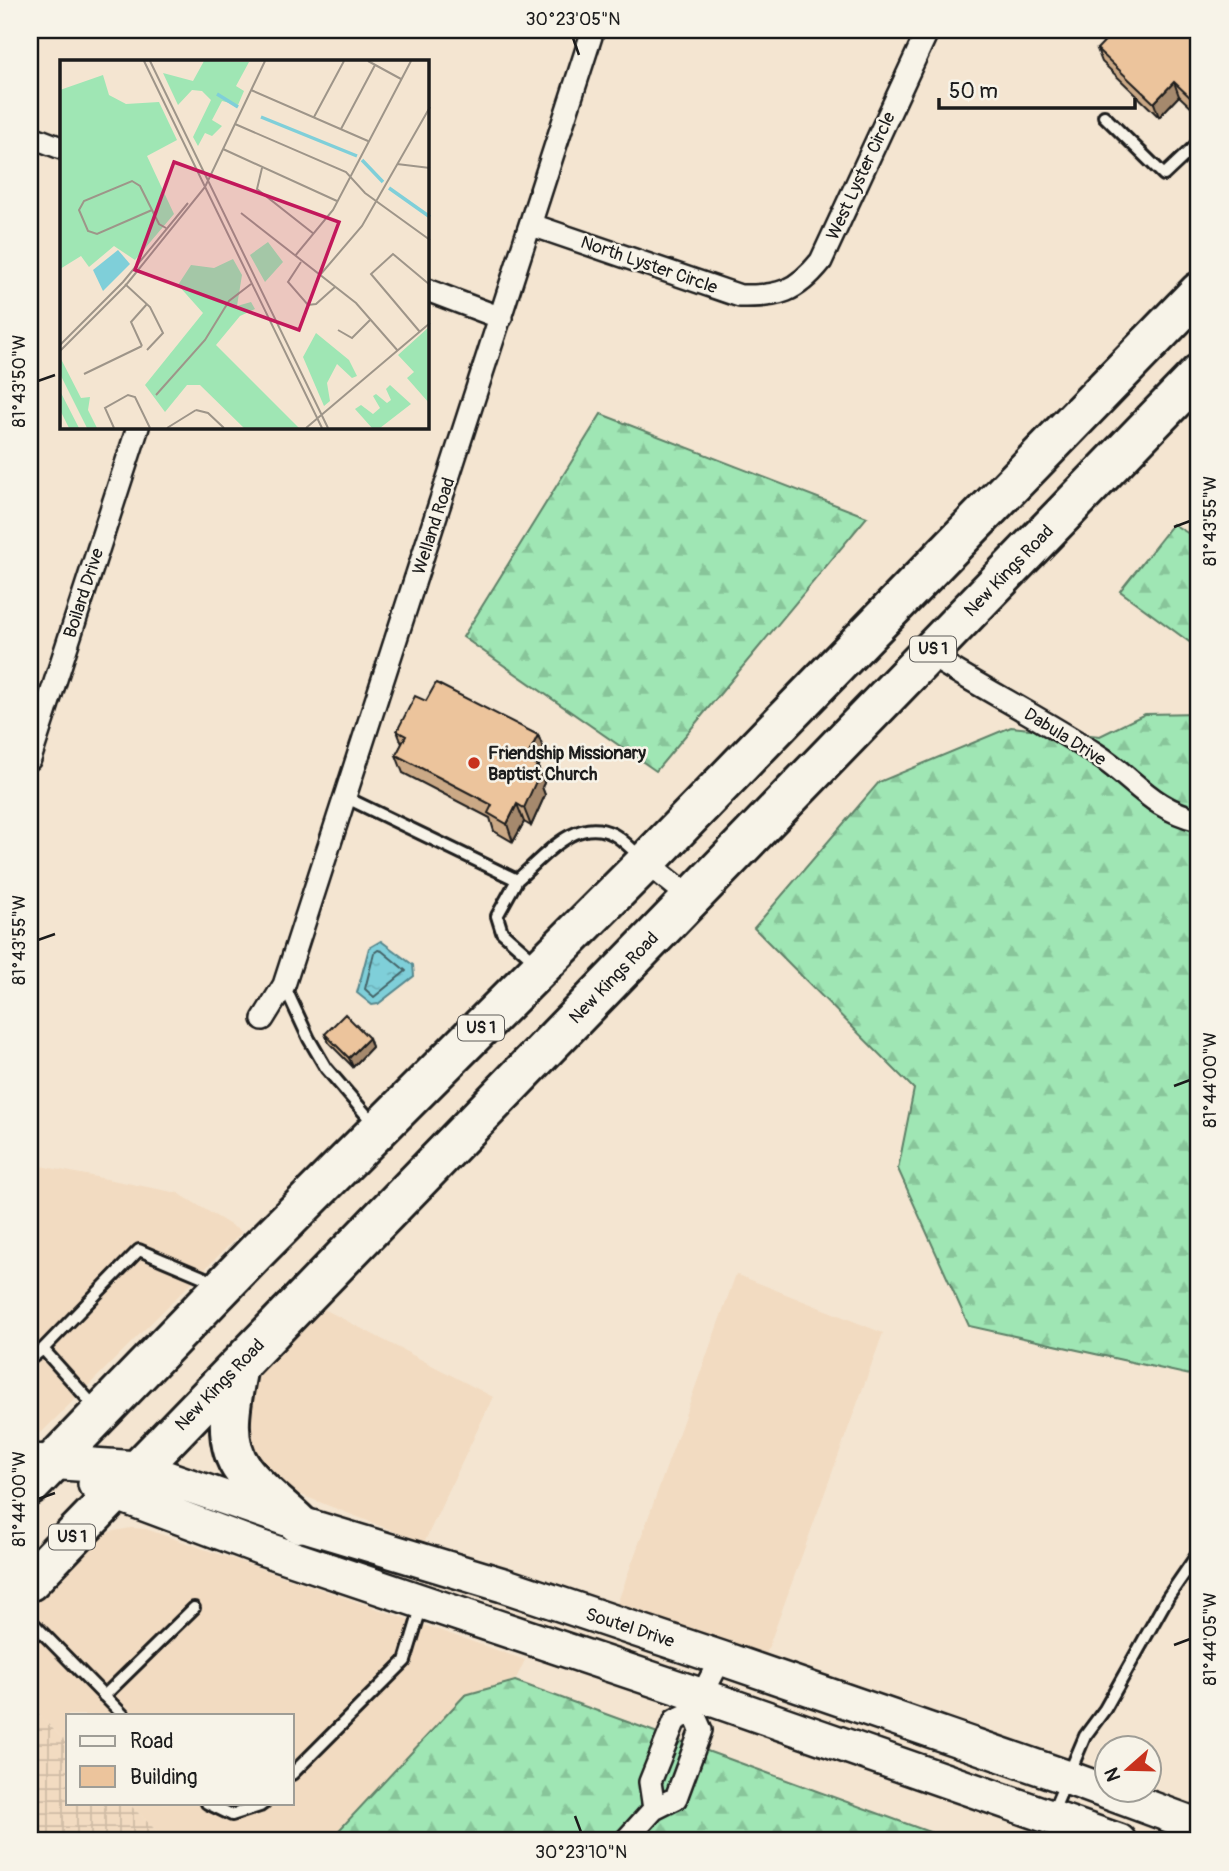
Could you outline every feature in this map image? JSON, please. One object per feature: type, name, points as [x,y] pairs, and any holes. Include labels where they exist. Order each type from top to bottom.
[{"type":"highway","name":"US 1","points":[[37,1470],[100,1413],[646,862],[1199,292]]},
{"type":"highway","name":"New Kings Road","points":[[30,1581],[1199,374]]},
{"type":"highway","points":[[238,1366],[231,1401],[231,1442],[242,1469],[298,1523]]},
{"type":"main road","name":"Soutel Drive","points":[[37,1470],[126,1481],[298,1523],[503,1585],[1066,1777],[1199,1826]]},
{"type":"main road","name":"Soutel Drive","points":[[126,1481],[262,1548],[423,1602],[696,1704],[1119,1841]]},
{"type":"street","name":"Welland Road","points":[[263,1018],[284,985],[593,30]]},
{"type":"street","name":"West Lyster Circle","points":[[768,297],[790,290],[807,278],[821,261],[928,30]]},
{"type":"street","points":[[30,136],[60,148]]},
{"type":"street","name":"North Lyster Circle","points":[[532,225],[740,296],[768,297]]},
{"type":"street","points":[[429,291],[501,318]]},
{"type":"street","name":"Boilard Drive","points":[[30,759],[137,429]]},
{"type":"street","name":"Dabula Drive","points":[[928,654],[1009,703],[1052,725],[1101,757],[1163,807],[1199,820]]},
{"type":"street","points":[[646,862],[691,898]]},
{"type":"street","points":[[654,1809],[650,1782],[676,1720],[696,1704],[721,1658]]},
{"type":"street","points":[[625,1841],[654,1809],[676,1798],[701,1730],[696,1704]]},
{"type":"lane","points":[[1104,116],[1164,175],[1199,142]]},
{"type":"lane","points":[[345,797],[517,880]]},
{"type":"lane","points":[[541,968],[502,932],[497,916],[517,880],[573,832],[595,827],[615,835],[646,862]]},
{"type":"lane","points":[[284,985],[326,1068],[379,1130]]},
{"type":"lane","points":[[30,1359],[43,1349],[139,1250],[223,1286]]},
{"type":"lane","points":[[43,1349],[100,1413]]},
{"type":"lane","points":[[1050,1818],[1085,1737],[1105,1709],[1168,1597],[1199,1552]]},
{"type":"lane","points":[[294,1772],[405,1661],[423,1602]]},
{"type":"lane","points":[[104,1696],[194,1608]]},
{"type":"lane","points":[[30,1620],[121,1714]]},
{"type":"lane","points":[[209,1804],[232,1815],[263,1804]]},
{"type":"shaded area","points":[[30,1164],[178,1193],[242,1232],[42,1432],[34,1436],[30,1436]]},
{"type":"shaded area","points":[[736,1274],[883,1333],[766,1654],[616,1607]]},
{"type":"shaded area","points":[[324,1309],[493,1397],[424,1543],[286,1489],[246,1452],[246,1397],[262,1372]]},
{"type":"shaded area","points":[[131,1528],[146,1529],[525,1660],[515,1681],[465,1695],[329,1841],[167,1841],[129,1804],[294,1804],[294,1714],[66,1714],[66,1742],[30,1706],[30,1610],[92,1545],[109,1532]]},
{"type":"shaded area","points":[[30,1706],[66,1742],[66,1804],[129,1804],[167,1841],[30,1841]]},
{"type":"green space","points":[[601,414],[867,517],[656,771],[463,637]]},
{"type":"green space","points":[[1173,524],[1199,540],[1199,649],[1120,591]]},
{"type":"green space","points":[[1199,713],[1199,1377],[969,1326],[898,1169],[914,1089],[754,928],[879,782],[1011,727],[1100,736],[1145,714]]},
{"type":"green space","points":[[515,1681],[954,1841],[329,1841],[465,1695]]},
{"type":"water","points":[[381,941],[413,965],[414,976],[378,1004],[372,1005],[357,993],[369,948]]},
{"type":"building","points":[[1115,30],[1197,30],[1199,91],[1192,99],[1174,82],[1154,103],[1097,49]]},
{"type":"building","name":"Friendship Missionary Baptist Church","points":[[436,683],[538,735],[526,759],[537,765],[533,774],[538,777],[524,808],[517,804],[507,824],[488,813],[492,805],[396,755],[406,736],[397,731],[415,696],[426,701]]},
{"type":"building","points":[[345,1014],[369,1038],[349,1058],[325,1034]]},
{"type":"place","name":"Friendship Missionary Baptist Church","points":[[474,763]]}]
